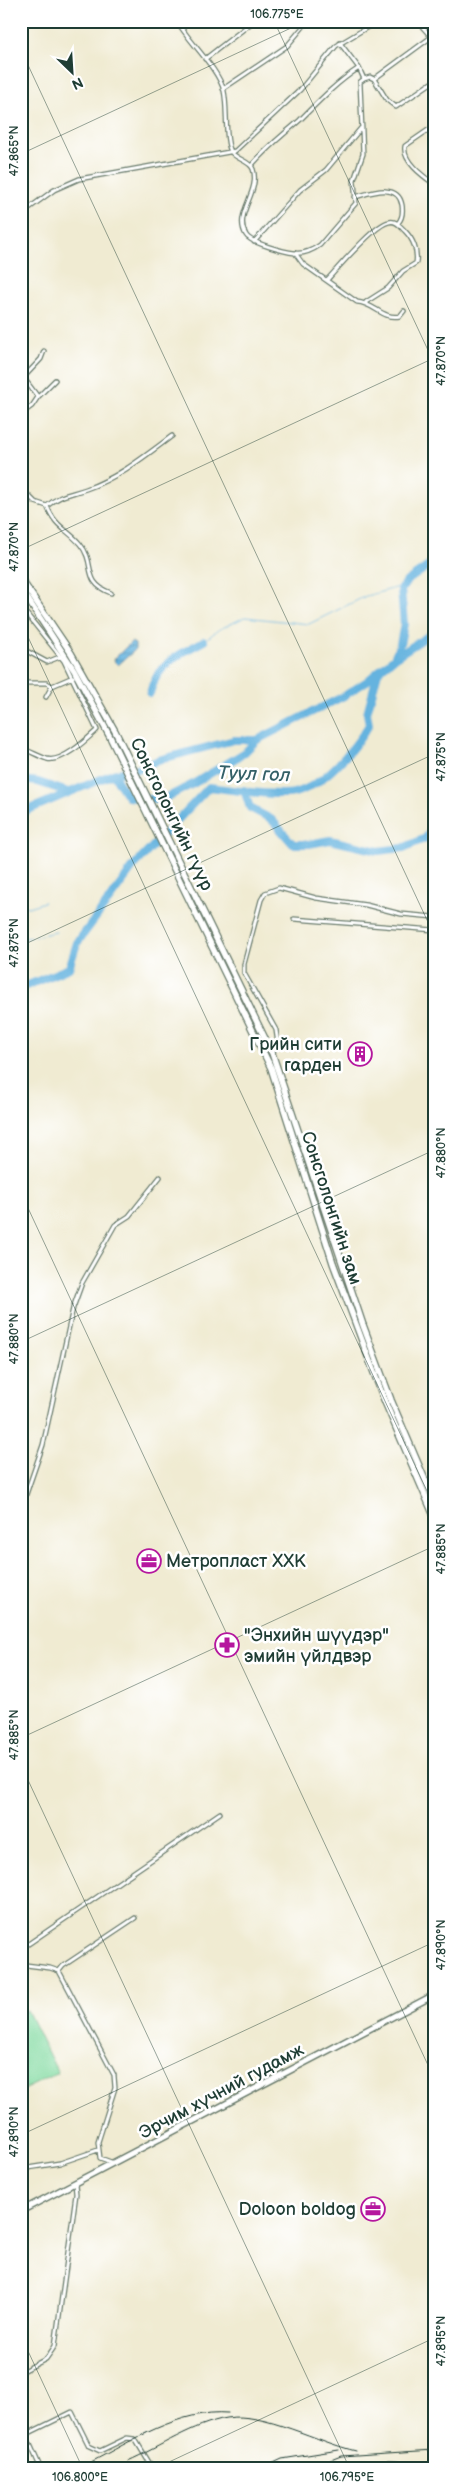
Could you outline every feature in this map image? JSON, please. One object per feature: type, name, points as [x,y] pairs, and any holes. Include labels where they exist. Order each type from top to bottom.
[{"type":"main road","name":"Сонсголонгийн гүүр","points":[[21,579],[71,653],[116,732],[198,911]]},
{"type":"main road","points":[[21,589],[34,606],[73,673]]},
{"type":"main road","name":"Сонсголонгийн гүүр","points":[[73,673],[110,737],[198,911]]},
{"type":"main road","name":"Сонсголонгийн зам","points":[[198,911],[272,1053],[363,1325],[391,1400],[434,1501]]},
{"type":"main road","name":"Сонсголонгийн зам","points":[[198,911],[270,1068],[333,1264],[385,1402],[434,1516]]},
{"type":"main road","name":"Эрчим хүчний гудамж","points":[[21,2211],[434,1995]]},
{"type":"street","points":[[177,21],[205,58],[223,89],[228,129],[226,140],[231,153],[251,166],[254,171],[254,184],[242,227],[247,237],[254,242],[295,253],[314,250],[354,207],[354,180],[363,154],[360,82],[370,78],[374,80],[388,100],[396,107],[434,81]]},
{"type":"street","points":[[205,58],[254,21]]},
{"type":"street","points":[[223,89],[287,46],[308,21]]},
{"type":"street","points":[[21,214],[54,190],[79,179],[231,153],[282,108],[340,43],[378,21]]},
{"type":"street","points":[[417,21],[434,40]]},
{"type":"street","points":[[374,80],[432,36]]},
{"type":"street","points":[[340,43],[364,79]]},
{"type":"street","points":[[251,166],[271,143],[298,121],[335,84],[358,68]]},
{"type":"street","points":[[434,126],[405,146],[404,150],[412,164],[434,184]]},
{"type":"street","points":[[254,242],[300,190],[326,170],[361,128]]},
{"type":"street","points":[[355,197],[384,190],[392,191],[398,196],[402,207],[402,219],[398,223]]},
{"type":"street","points":[[295,253],[303,264],[357,302],[366,302],[388,288],[403,270],[416,262],[413,241],[398,223],[391,221],[383,224],[357,247],[327,280]]},
{"type":"street","points":[[366,302],[386,316],[400,316],[404,311]]},
{"type":"street","points":[[38,397],[25,376],[41,359],[44,351]]},
{"type":"street","points":[[21,414],[32,406],[55,380]]},
{"type":"street","points":[[47,506],[67,493],[85,489],[132,466],[172,436]]},
{"type":"street","points":[[21,488],[35,502],[47,506],[53,520],[80,545],[90,563],[90,576],[95,585],[111,593]]},
{"type":"street","points":[[25,611],[34,606]]},
{"type":"street","points":[[21,607],[63,655],[47,662],[21,648]]},
{"type":"street","points":[[21,748],[47,759],[56,759],[80,745],[97,730],[73,673],[52,686],[46,697]]},
{"type":"street","points":[[21,683],[47,683],[52,686]]},
{"type":"street","points":[[272,1053],[278,1044],[276,1030],[244,973],[244,964],[253,927],[261,900],[265,894],[279,888],[286,888],[316,898],[366,905],[400,914],[434,916]]},
{"type":"street","points":[[294,919],[434,930]]},
{"type":"street","points":[[21,1509],[43,1445],[66,1336],[82,1283],[106,1237],[115,1225],[129,1216],[160,1177]]},
{"type":"street","points":[[21,1950],[220,1813]]},
{"type":"street","points":[[59,1971],[63,1966],[135,1918]]},
{"type":"street","points":[[21,1960],[26,1965],[59,1971],[114,2076],[116,2088],[100,2137],[98,2150],[102,2160],[114,2162]]},
{"type":"street","points":[[21,1968],[26,1965]]},
{"type":"street","points":[[21,2169],[60,2162],[98,2150]]},
{"type":"street","points":[[21,2372],[46,2359],[55,2346],[76,2194],[75,2183]]},
{"type":"street","points":[[21,2437],[72,2412],[89,2446],[100,2451],[127,2438],[135,2439],[153,2469]]},
{"type":"street","points":[[26,2435],[41,2469]]},
{"type":"green space","points":[[27,2010],[58,2073],[21,2091],[21,2013]]},
{"type":"water","points":[[131,642],[135,644],[135,650],[118,665],[114,661],[115,658]]},
{"type":"waterway","points":[[394,658],[400,644],[404,624],[401,590],[407,581],[434,562]]},
{"type":"waterway","points":[[204,641],[218,630],[245,617],[309,624],[366,596],[403,586]]},
{"type":"waterway","points":[[113,774],[128,797],[162,800],[193,784],[244,753],[257,740],[344,696],[367,681],[394,658],[434,632]]},
{"type":"waterway","points":[[150,693],[158,674],[170,661],[204,641]]},
{"type":"waterway","name":"Туул гол","points":[[21,988],[69,968],[77,943],[134,866],[209,787],[286,794],[305,789],[327,775],[346,756],[369,725],[367,713],[378,672]]},
{"type":"waterway","points":[[21,813],[113,774],[142,768],[158,760],[234,740],[257,740]]},
{"type":"waterway","points":[[21,780],[38,782],[68,792]]},
{"type":"waterway","points":[[244,790],[250,808],[271,819],[293,844],[309,844],[330,840],[378,851],[403,848],[426,838],[434,822]]},
{"type":"waterway","points":[[21,905],[28,907],[44,902]]},
{"type":"waterway","points":[[21,939],[56,932]]},
{"type":"railway","points":[[91,2462],[140,2436],[174,2421],[210,2413],[228,2413]]},
{"type":"railway","points":[[128,2461],[202,2425],[227,2418],[241,2417],[274,2423],[356,2451]]},
{"type":"railway","points":[[261,2469],[282,2459],[339,2450]]},
{"type":"railway","points":[[308,2469],[341,2456],[434,2450]]},
{"type":"railway","points":[[328,2469],[354,2463],[381,2461],[408,2462],[434,2468]]},
{"type":"place","name":"Грийн сити гарден","points":[[360,1054]]},
{"type":"place","name":"Метропласт ХХК","points":[[149,1561]]},
{"type":"place","name":"\"Энхийн шүүдэр\" эмийн үйлдвэр","points":[[227,1645]]},
{"type":"place","name":"Doloon boldog","points":[[373,2209]]}]
